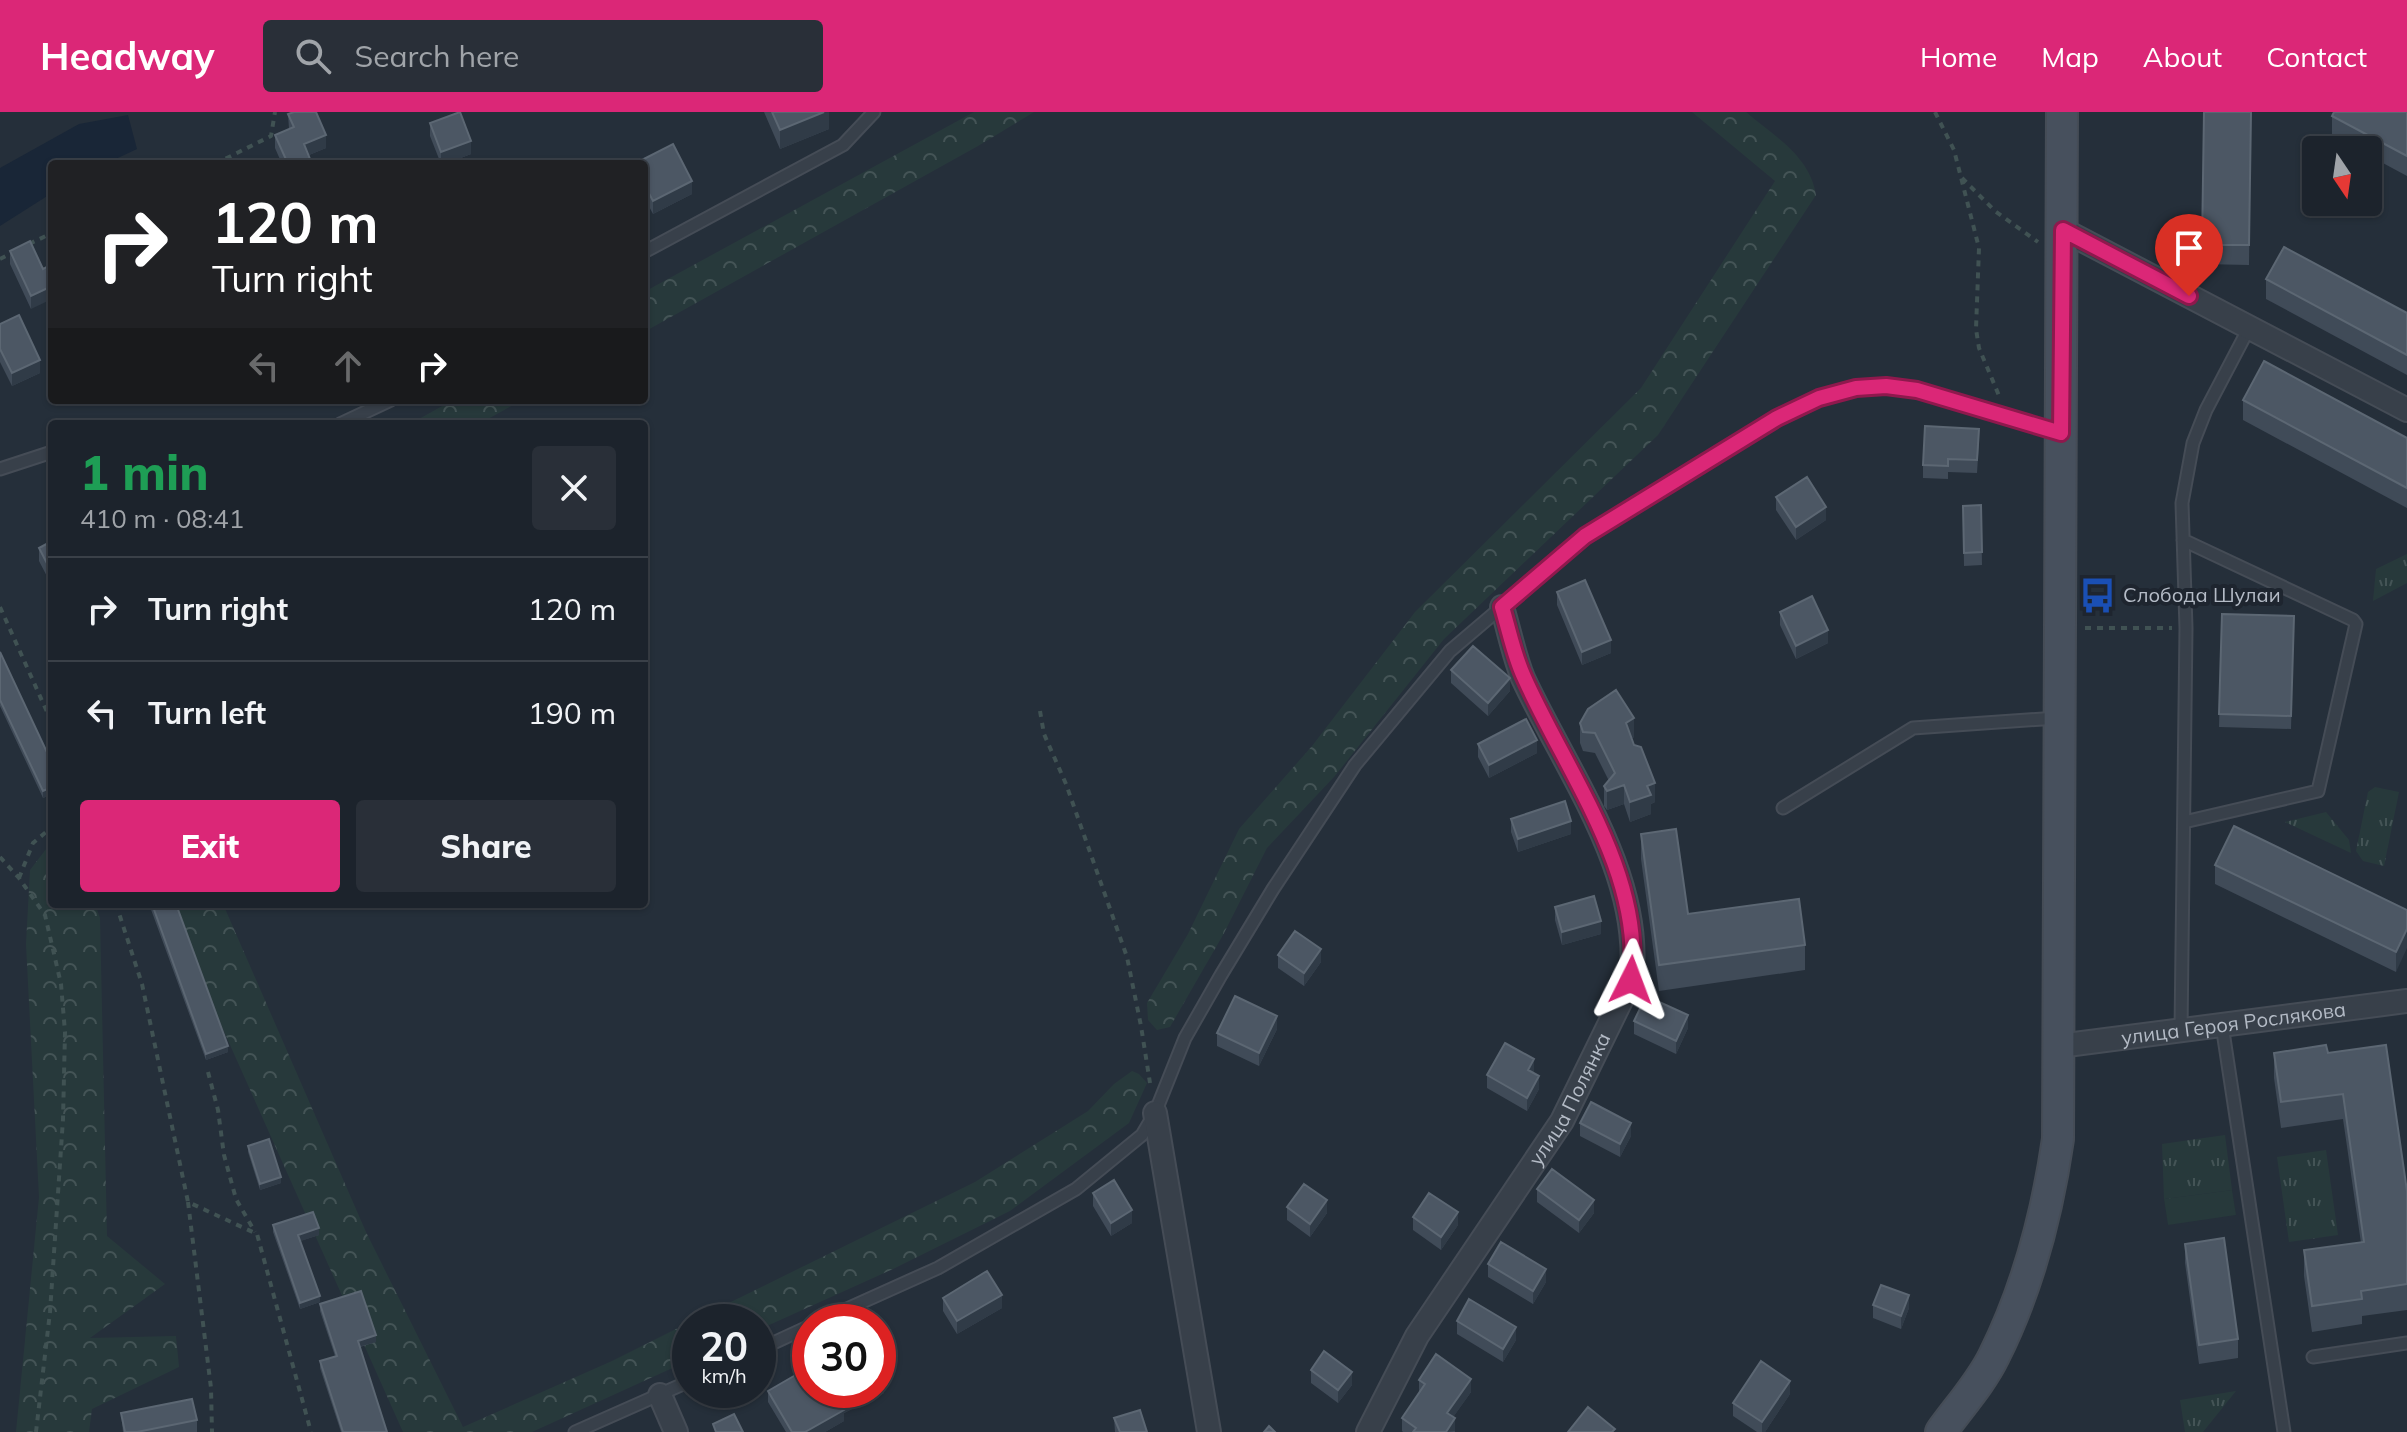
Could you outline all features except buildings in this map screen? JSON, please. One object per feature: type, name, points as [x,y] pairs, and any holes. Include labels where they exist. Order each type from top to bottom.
[{"type":"street","points":[[1941,1432],[1993,1359],[2021,1293],[2043,1221],[2058,1139],[2062,112]]},
{"type":"street","points":[[2062,237],[2249,328],[2407,410]]},
{"type":"street","name":"улица Полянка","points":[[1368,1432],[1417,1336],[1562,1121],[1631,980],[1634,958],[1632,931],[1621,888],[1588,806],[1522,674],[1502,607]]},
{"type":"street","name":"улица Героя Рослякова","points":[[2059,1046],[2407,1001]]},
{"type":"street","points":[[1155,1113],[1209,1432]]},
{"type":"street","points":[[660,1395],[676,1432]]},
{"type":"lane","points":[[648,250],[843,145],[874,112]]},
{"type":"lane","points":[[2181,1030],[2186,628],[2182,503],[2193,443],[2206,410],[2249,328]]},
{"type":"lane","points":[[858,1304],[938,1268],[1076,1189],[1142,1135],[1155,1113],[1185,1038],[1273,889],[1355,765],[1450,651],[1585,536],[1777,418],[1819,398],[1856,388],[1886,386],[1917,390],[2061,433]]},
{"type":"lane","points":[[348,420],[382,404]]},
{"type":"lane","points":[[0,469],[48,453]]},
{"type":"lane","points":[[2183,540],[2356,624],[2318,791],[2184,822]]},
{"type":"lane","points":[[1783,808],[1913,728],[2061,718]]},
{"type":"lane","points":[[2222,1025],[2284,1432]]},
{"type":"lane","points":[[2313,1357],[2407,1343]]},
{"type":"lane","points":[[575,1432],[672,1389]]},
{"type":"path","points":[[223,160],[271,136],[275,112]]},
{"type":"path","points":[[1935,112],[1954,150],[1979,248],[1976,329],[1979,348],[2007,415]]},
{"type":"path","points":[[1961,177],[1995,211],[2037,242],[2062,237]]},
{"type":"path","points":[[0,259],[48,235]]},
{"type":"path","points":[[0,607],[2,620],[48,715]]},
{"type":"path","points":[[2062,628],[2186,628]]},
{"type":"path","points":[[1040,711],[1044,734],[1066,784],[1127,957],[1155,1113]]},
{"type":"path","points":[[19,878],[33,843],[48,830]]},
{"type":"path","points":[[0,857],[45,915],[61,984],[65,1032],[63,1119],[50,1312],[36,1432]]},
{"type":"path","points":[[117,908],[142,984],[188,1202],[211,1388],[212,1432]]},
{"type":"path","points":[[208,1072],[236,1199],[257,1234],[311,1432]]},
{"type":"path","points":[[188,1202],[257,1234]]},
{"type":"green space","points":[[974,112],[1034,112],[648,330],[648,290]]},
{"type":"green space","points":[[1692,112],[1746,112],[1799,158],[1816,195],[1658,435],[1444,639],[1334,777],[1267,848],[1223,935],[1170,1027],[1157,1030],[1148,1020],[1147,1003],[1188,934],[1239,829],[1312,746],[1415,612],[1641,388],[1775,181]]},
{"type":"green space","points":[[446,404],[515,404],[486,420],[417,420]]},
{"type":"green space","points":[[2407,554],[2407,583],[2373,601],[2376,569]]},
{"type":"green space","points":[[2375,787],[2399,792],[2384,866],[2363,861],[2356,851],[2368,792]]},
{"type":"green space","points":[[2326,812],[2349,840],[2351,853],[2285,822]]},
{"type":"green space","points":[[48,847],[48,908],[96,908],[100,918],[107,1236],[165,1284],[90,1338],[176,1336],[179,1367],[92,1409],[89,1432],[16,1432],[39,1197],[26,944],[30,870]]},
{"type":"green space","points":[[169,908],[225,908],[366,1232],[463,1427],[672,1331],[672,1368],[532,1432],[403,1432]]},
{"type":"green space","points":[[1132,1071],[1147,1083],[1129,1123],[1010,1211],[816,1304],[792,1304],[792,1315],[776,1322],[776,1304],[727,1304],[975,1182],[1088,1111],[1114,1084]]},
{"type":"green space","points":[[2225,1135],[2232,1190],[2164,1199],[2162,1144]]},
{"type":"green space","points":[[2326,1150],[2338,1235],[2289,1242],[2277,1157]]},
{"type":"green space","points":[[2232,1190],[2236,1215],[2168,1225],[2164,1199]]},
{"type":"green space","points":[[2236,1391],[2203,1432],[2185,1432],[2180,1400]]},
{"type":"water","points":[[128,115],[137,149],[114,160],[48,160],[48,196],[0,226],[0,168],[79,124]]},
{"type":"place","name":"Слобода Шулаи","points":[[2097,595]]},
{"type":"route","points":[[1631,980],[1634,958],[1632,931],[1621,888],[1588,806],[1522,674],[1502,607],[1585,536],[1777,418],[1819,398],[1856,388],[1886,386],[1917,390],[2061,433],[2063,230],[2189,296]]}]
